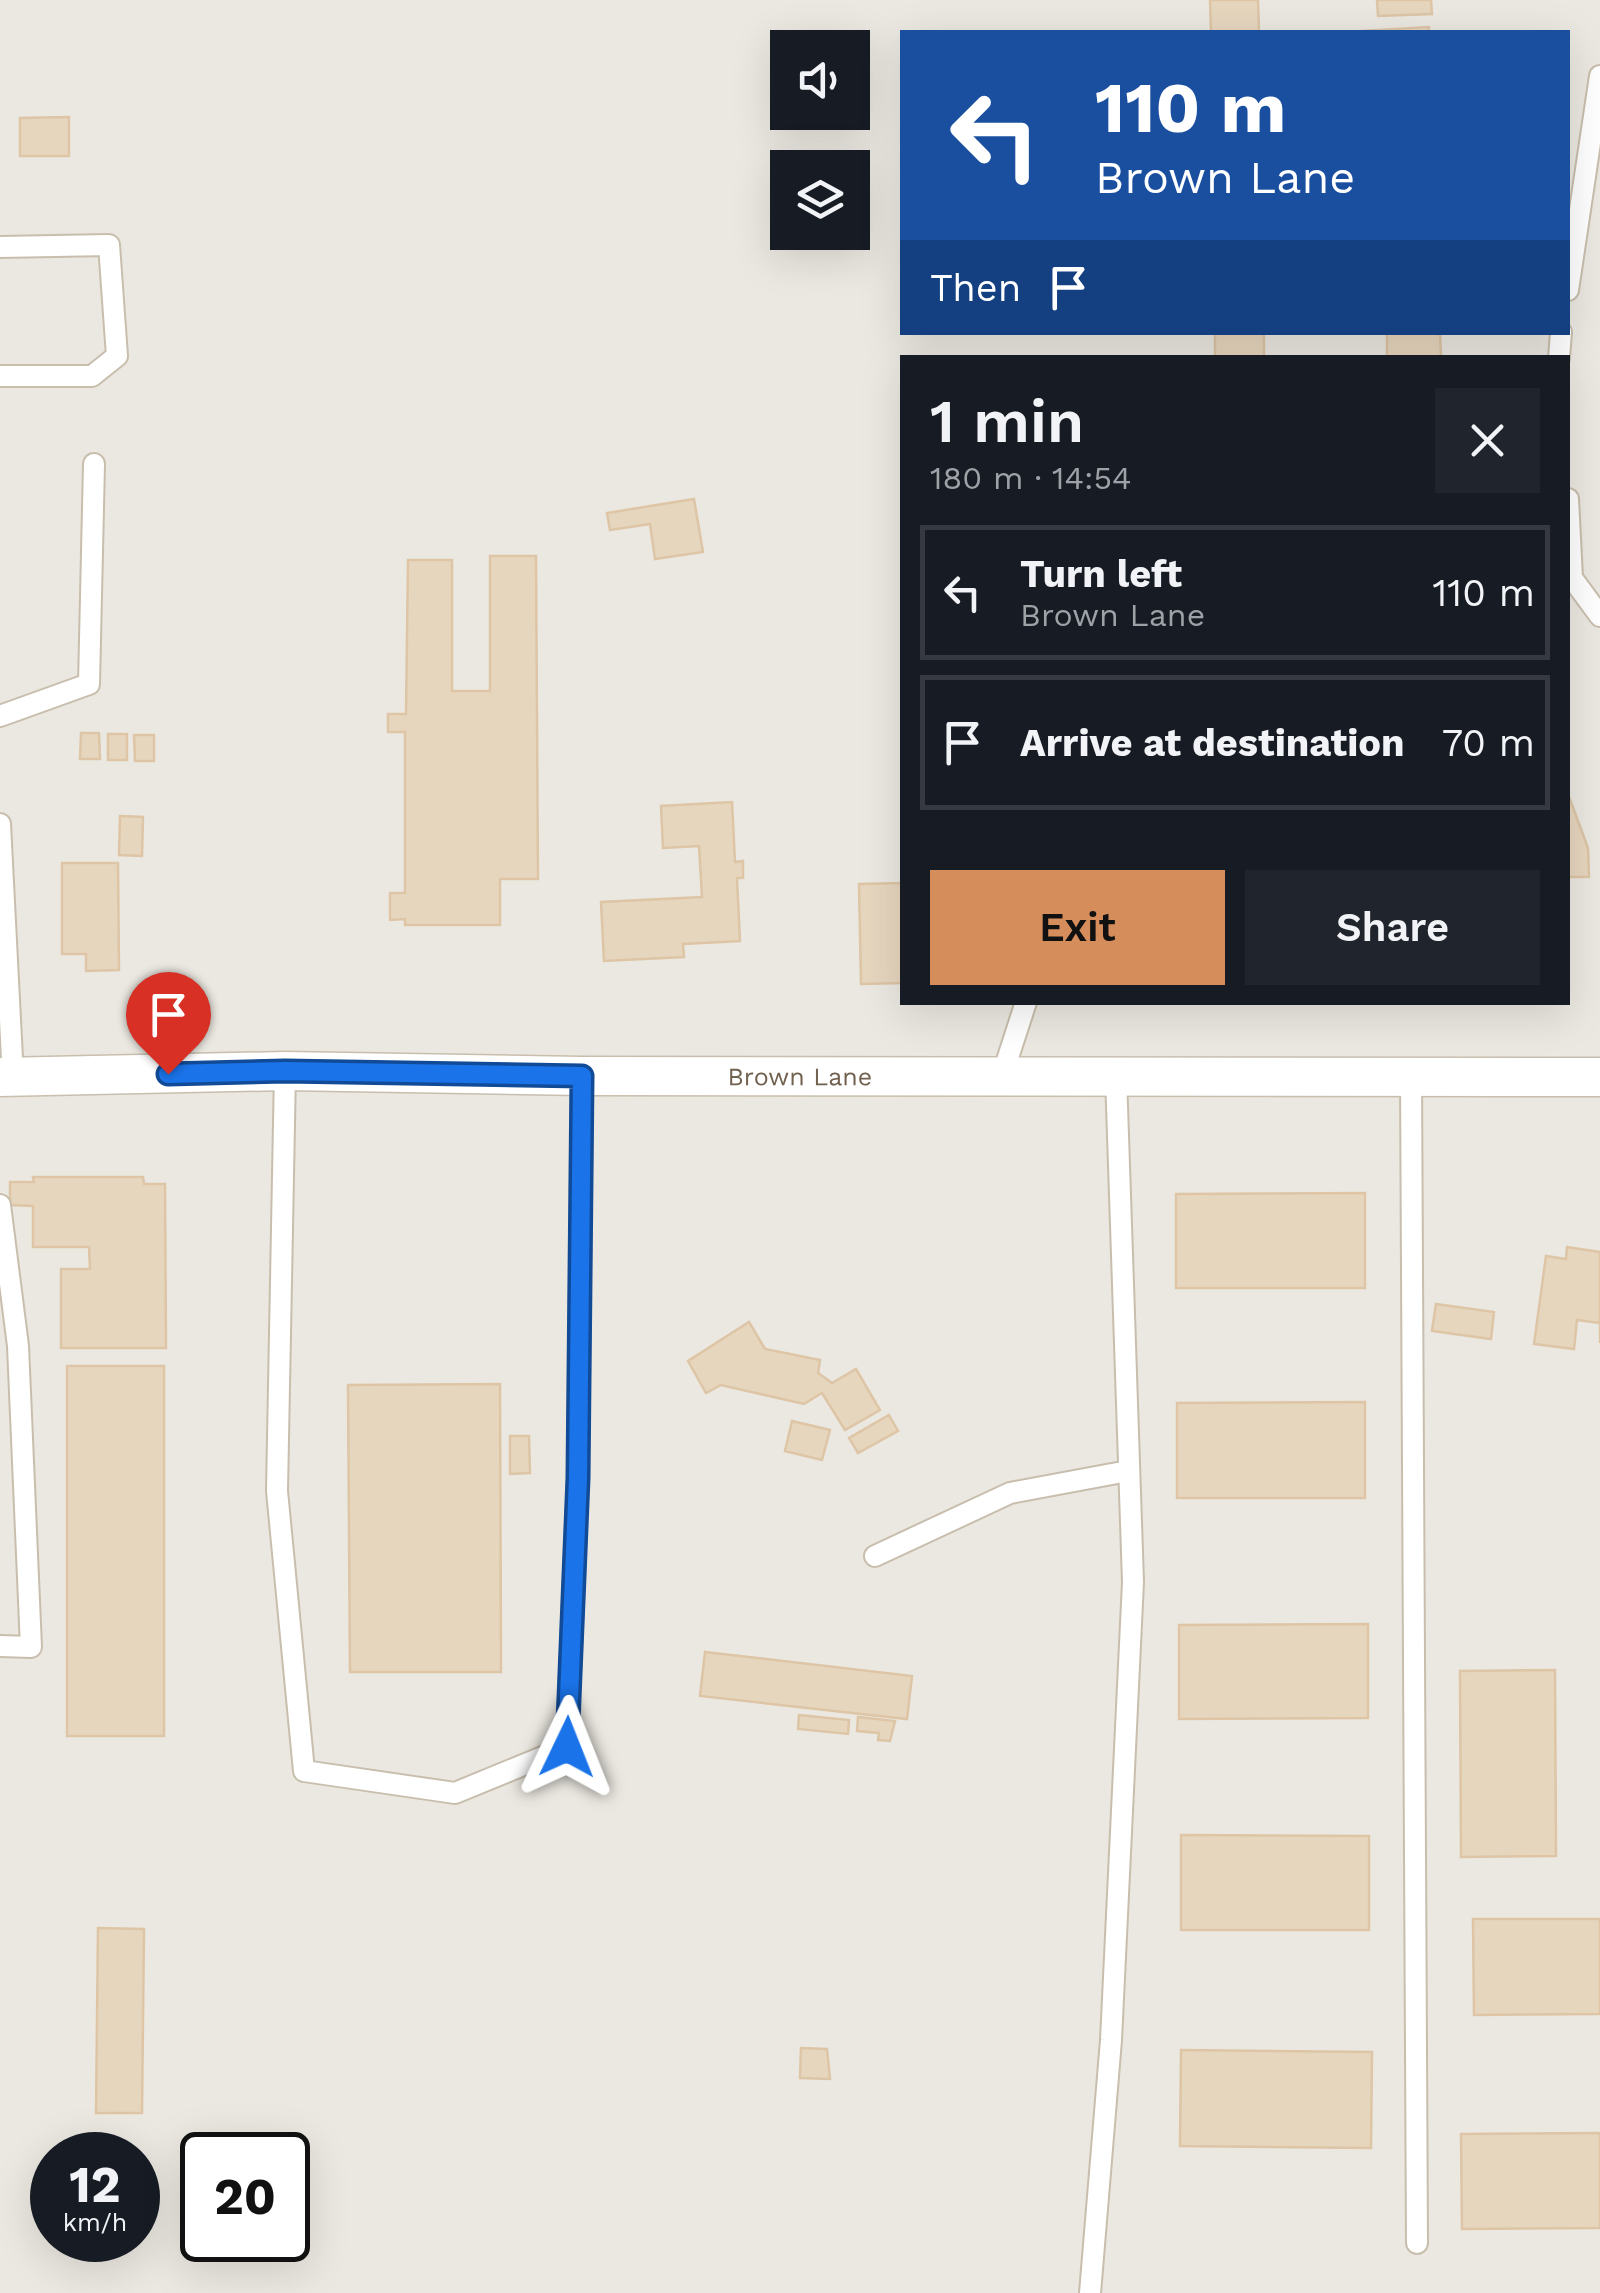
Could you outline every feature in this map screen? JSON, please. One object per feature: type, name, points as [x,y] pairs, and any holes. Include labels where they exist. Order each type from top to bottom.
[{"type":"street","name":"Brown Lane","points":[[6,1077],[285,1071],[582,1076],[1600,1077]]},
{"type":"lane","points":[[1570,277],[1600,76]]},
{"type":"lane","points":[[0,247],[109,244],[117,356],[92,376],[0,376]]},
{"type":"lane","points":[[0,716],[89,684],[94,464]]},
{"type":"lane","points":[[1570,538],[1572,578],[1600,616]]},
{"type":"lane","points":[[0,824],[6,1077]]},
{"type":"lane","points":[[1002,1076],[1025,1005]]},
{"type":"lane","points":[[285,1071],[277,1491],[304,1771],[455,1793],[567,1747],[578,1478],[582,1076]]},
{"type":"lane","points":[[1090,2293],[1111,2040],[1133,1582],[1116,1076]]},
{"type":"lane","points":[[1412,1076],[1417,2243]]},
{"type":"lane","points":[[0,1205],[18,1346],[31,1647],[0,1646]]},
{"type":"lane","points":[[875,1556],[1010,1494],[1128,1471]]},
{"type":"shaded area","points":[[0,0],[1600,0],[1600,2293],[0,2293]]},
{"type":"building","points":[[1210,0],[1258,0],[1259,30],[1211,30]]},
{"type":"building","points":[[1377,0],[1431,0],[1432,14],[1378,16]]},
{"type":"building","points":[[1429,27],[1429,30],[1379,30]]},
{"type":"building","points":[[69,117],[69,156],[20,156],[20,118]]},
{"type":"building","points":[[1215,335],[1264,335],[1264,355],[1215,355]]},
{"type":"building","points":[[1387,335],[1440,335],[1441,355],[1387,355]]},
{"type":"building","points":[[694,499],[703,552],[655,559],[650,524],[610,530],[607,513]]},
{"type":"building","points":[[490,556],[536,556],[538,879],[500,879],[500,925],[405,925],[405,919],[390,920],[390,893],[405,893],[405,732],[388,732],[388,714],[406,714],[408,560],[452,560],[452,691],[490,691]]},
{"type":"building","points":[[81,733],[99,733],[100,759],[80,759]]},
{"type":"building","points":[[108,734],[127,734],[127,760],[108,760]]},
{"type":"building","points":[[134,735],[154,735],[154,761],[135,761]]},
{"type":"building","points":[[1570,799],[1588,848],[1589,877],[1570,877]]},
{"type":"building","points":[[732,802],[735,862],[743,861],[743,878],[737,878],[740,941],[683,944],[684,957],[604,961],[601,902],[702,897],[699,846],[663,848],[661,806]]},
{"type":"building","points":[[120,816],[143,817],[142,856],[119,855]]},
{"type":"building","points":[[62,863],[118,863],[119,970],[86,971],[86,954],[62,954]]},
{"type":"building","points":[[900,883],[900,983],[861,984],[859,884]]},
{"type":"building","points":[[33,1177],[143,1177],[144,1184],[165,1184],[166,1348],[61,1348],[61,1269],[90,1269],[89,1247],[33,1247],[33,1206],[10,1205],[10,1182],[34,1182]]},
{"type":"building","points":[[1365,1193],[1365,1288],[1176,1288],[1176,1194]]},
{"type":"building","points":[[1567,1247],[1600,1252],[1600,1323],[1577,1320],[1574,1349],[1534,1344],[1546,1256],[1566,1259]]},
{"type":"building","points":[[1436,1304],[1494,1312],[1491,1339],[1432,1331]]},
{"type":"building","points":[[749,1322],[765,1349],[820,1360],[818,1373],[832,1383],[856,1369],[880,1410],[845,1430],[822,1393],[804,1404],[721,1385],[706,1393],[688,1361]]},
{"type":"building","points":[[67,1366],[164,1366],[164,1736],[67,1736]]},
{"type":"building","points":[[500,1384],[501,1672],[350,1672],[348,1385]]},
{"type":"building","points":[[1365,1402],[1365,1498],[1177,1498],[1177,1403]]},
{"type":"building","points":[[889,1415],[898,1431],[858,1453],[849,1438]]},
{"type":"building","points":[[792,1421],[830,1430],[822,1460],[785,1451]]},
{"type":"building","points":[[510,1436],[529,1436],[530,1473],[510,1474]]},
{"type":"building","points":[[1368,1624],[1368,1718],[1179,1719],[1179,1625]]},
{"type":"building","points":[[705,1652],[912,1676],[907,1719],[700,1696]]},
{"type":"building","points":[[1555,1670],[1556,1856],[1461,1857],[1460,1671]]},
{"type":"building","points":[[799,1715],[849,1720],[848,1734],[798,1729]]},
{"type":"building","points":[[858,1717],[895,1721],[890,1741],[878,1740],[879,1733],[857,1731]]},
{"type":"building","points":[[1181,1835],[1369,1836],[1369,1930],[1181,1930]]},
{"type":"building","points":[[1473,1919],[1600,1919],[1600,2014],[1474,2015]]},
{"type":"building","points":[[98,1928],[144,1929],[142,2113],[96,2113]]},
{"type":"building","points":[[801,2048],[827,2049],[830,2079],[800,2078]]},
{"type":"building","points":[[1181,2050],[1372,2052],[1371,2148],[1180,2146]]},
{"type":"building","points":[[1600,2133],[1600,2228],[1462,2229],[1461,2134]]},
{"type":"route","points":[[168,1074],[285,1071],[582,1076],[578,1478],[567,1747]]}]
